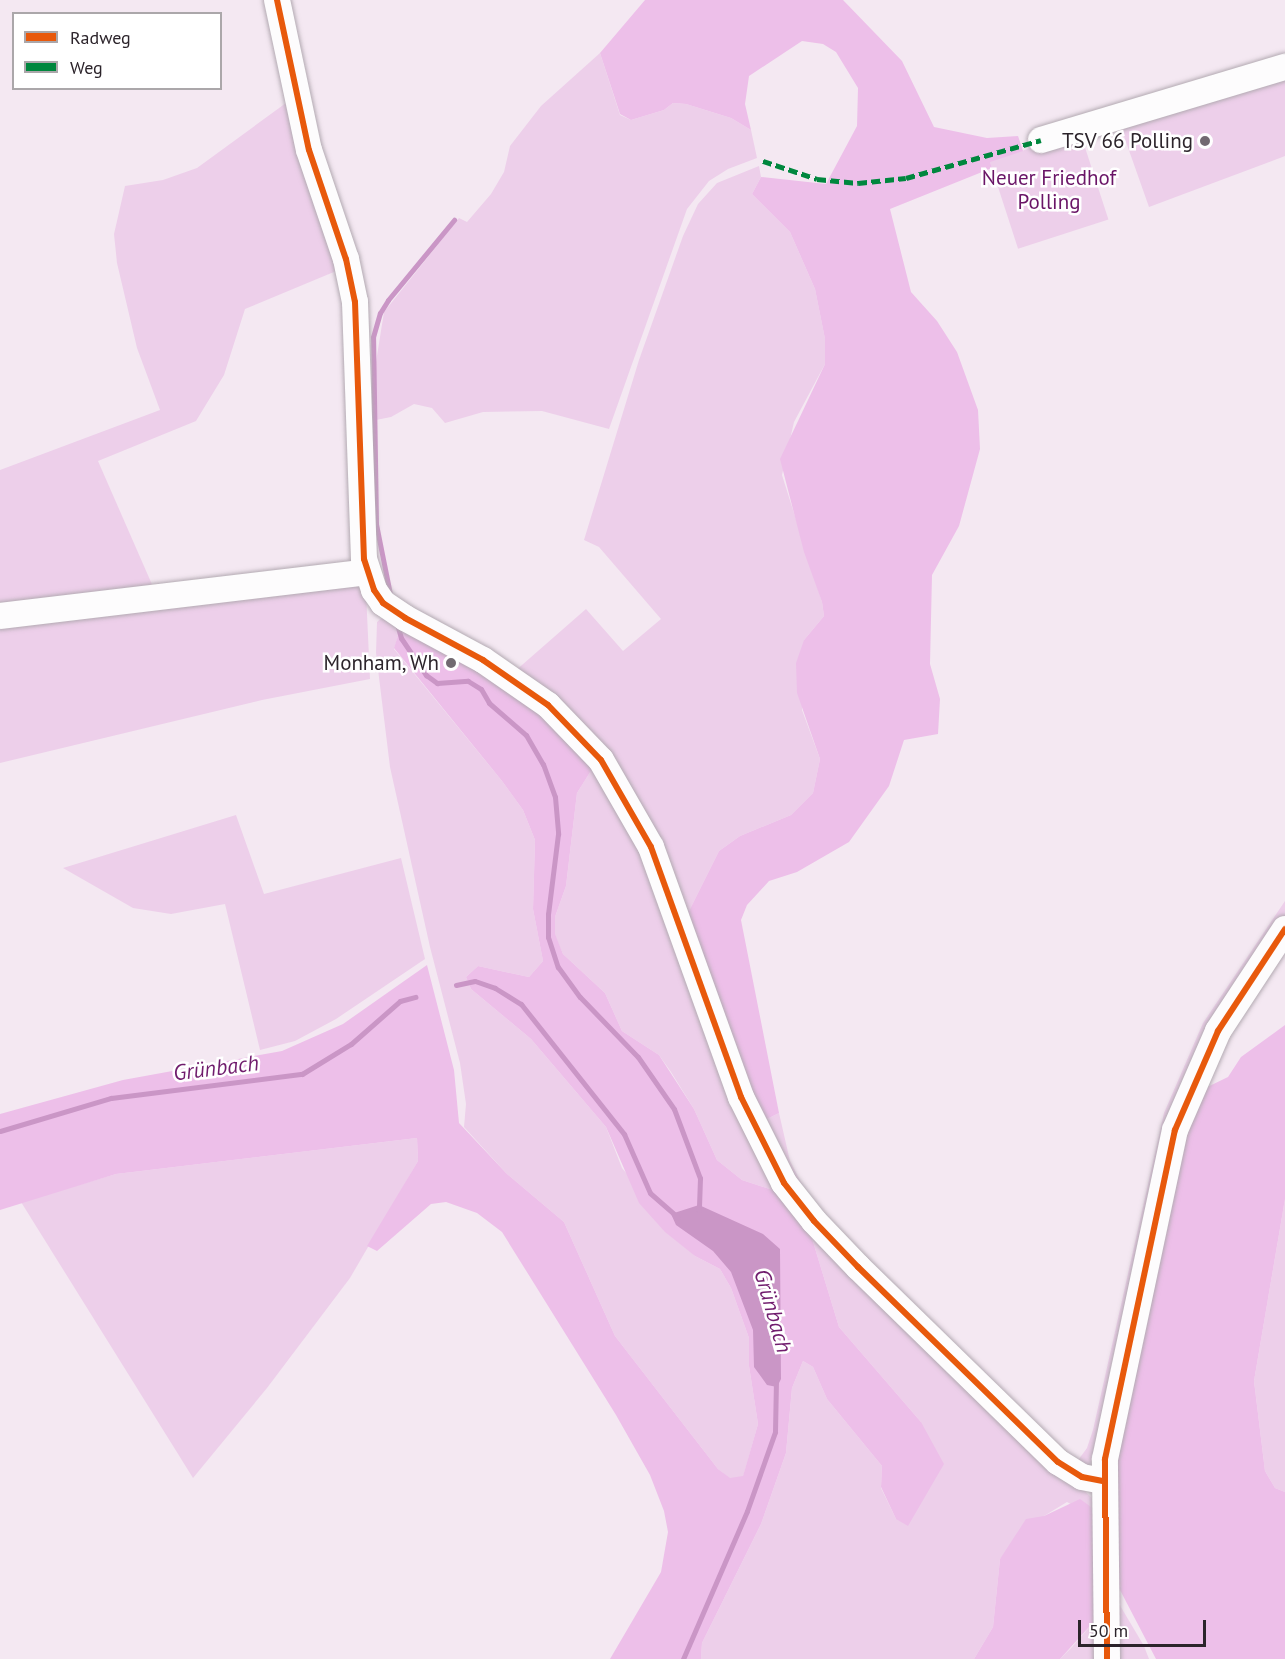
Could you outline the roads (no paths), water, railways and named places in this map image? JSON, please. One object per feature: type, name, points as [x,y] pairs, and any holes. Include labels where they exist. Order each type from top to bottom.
[{"type":"street","points":[[277,0],[303,129],[346,259],[355,302],[367,572],[374,590],[397,613],[521,685],[548,705],[601,760],[651,847],[741,1097],[784,1183],[829,1237],[1058,1462],[1082,1477],[1103,1481]]},
{"type":"street","points":[[1041,140],[1285,67]]},
{"type":"street","points":[[0,616],[367,572]]},
{"type":"street","points":[[1107,1659],[1103,1481],[1175,1130],[1218,1030],[1285,929]]},
{"type":"water","points":[[699,1205],[763,1234],[780,1249],[781,1379],[777,1387],[767,1385],[754,1367],[753,1330],[731,1272],[713,1251],[676,1225],[671,1214]]},
{"type":"waterway","points":[[390,594],[376,524],[373,337],[380,313],[388,300],[454,220]]},
{"type":"waterway","points":[[397,624],[401,638],[426,675],[437,683],[468,681],[481,689],[489,703],[526,735],[543,764],[555,797],[558,834],[548,914],[548,937],[558,967],[580,997],[638,1057],[674,1109],[700,1178],[699,1210]]},
{"type":"waterway","name":"Grünbach","points":[[456,985],[475,981],[495,988],[521,1004],[624,1134],[650,1193],[678,1217]]},
{"type":"waterway","name":"Grünbach","points":[[0,1131],[111,1098],[302,1074],[351,1044],[400,1001],[415,997]]},
{"type":"waterway","name":"Grünbach","points":[[683,1659],[747,1511],[775,1432],[776,1382]]},
{"type":"place","name":"TSV 66 Polling","points":[[1205,141]]},
{"type":"place","name":"Monham, Wh","points":[[451,663]]},
{"type":"park label","name":"Neuer Friedhof Polling","points":[[1049,190]]}]
